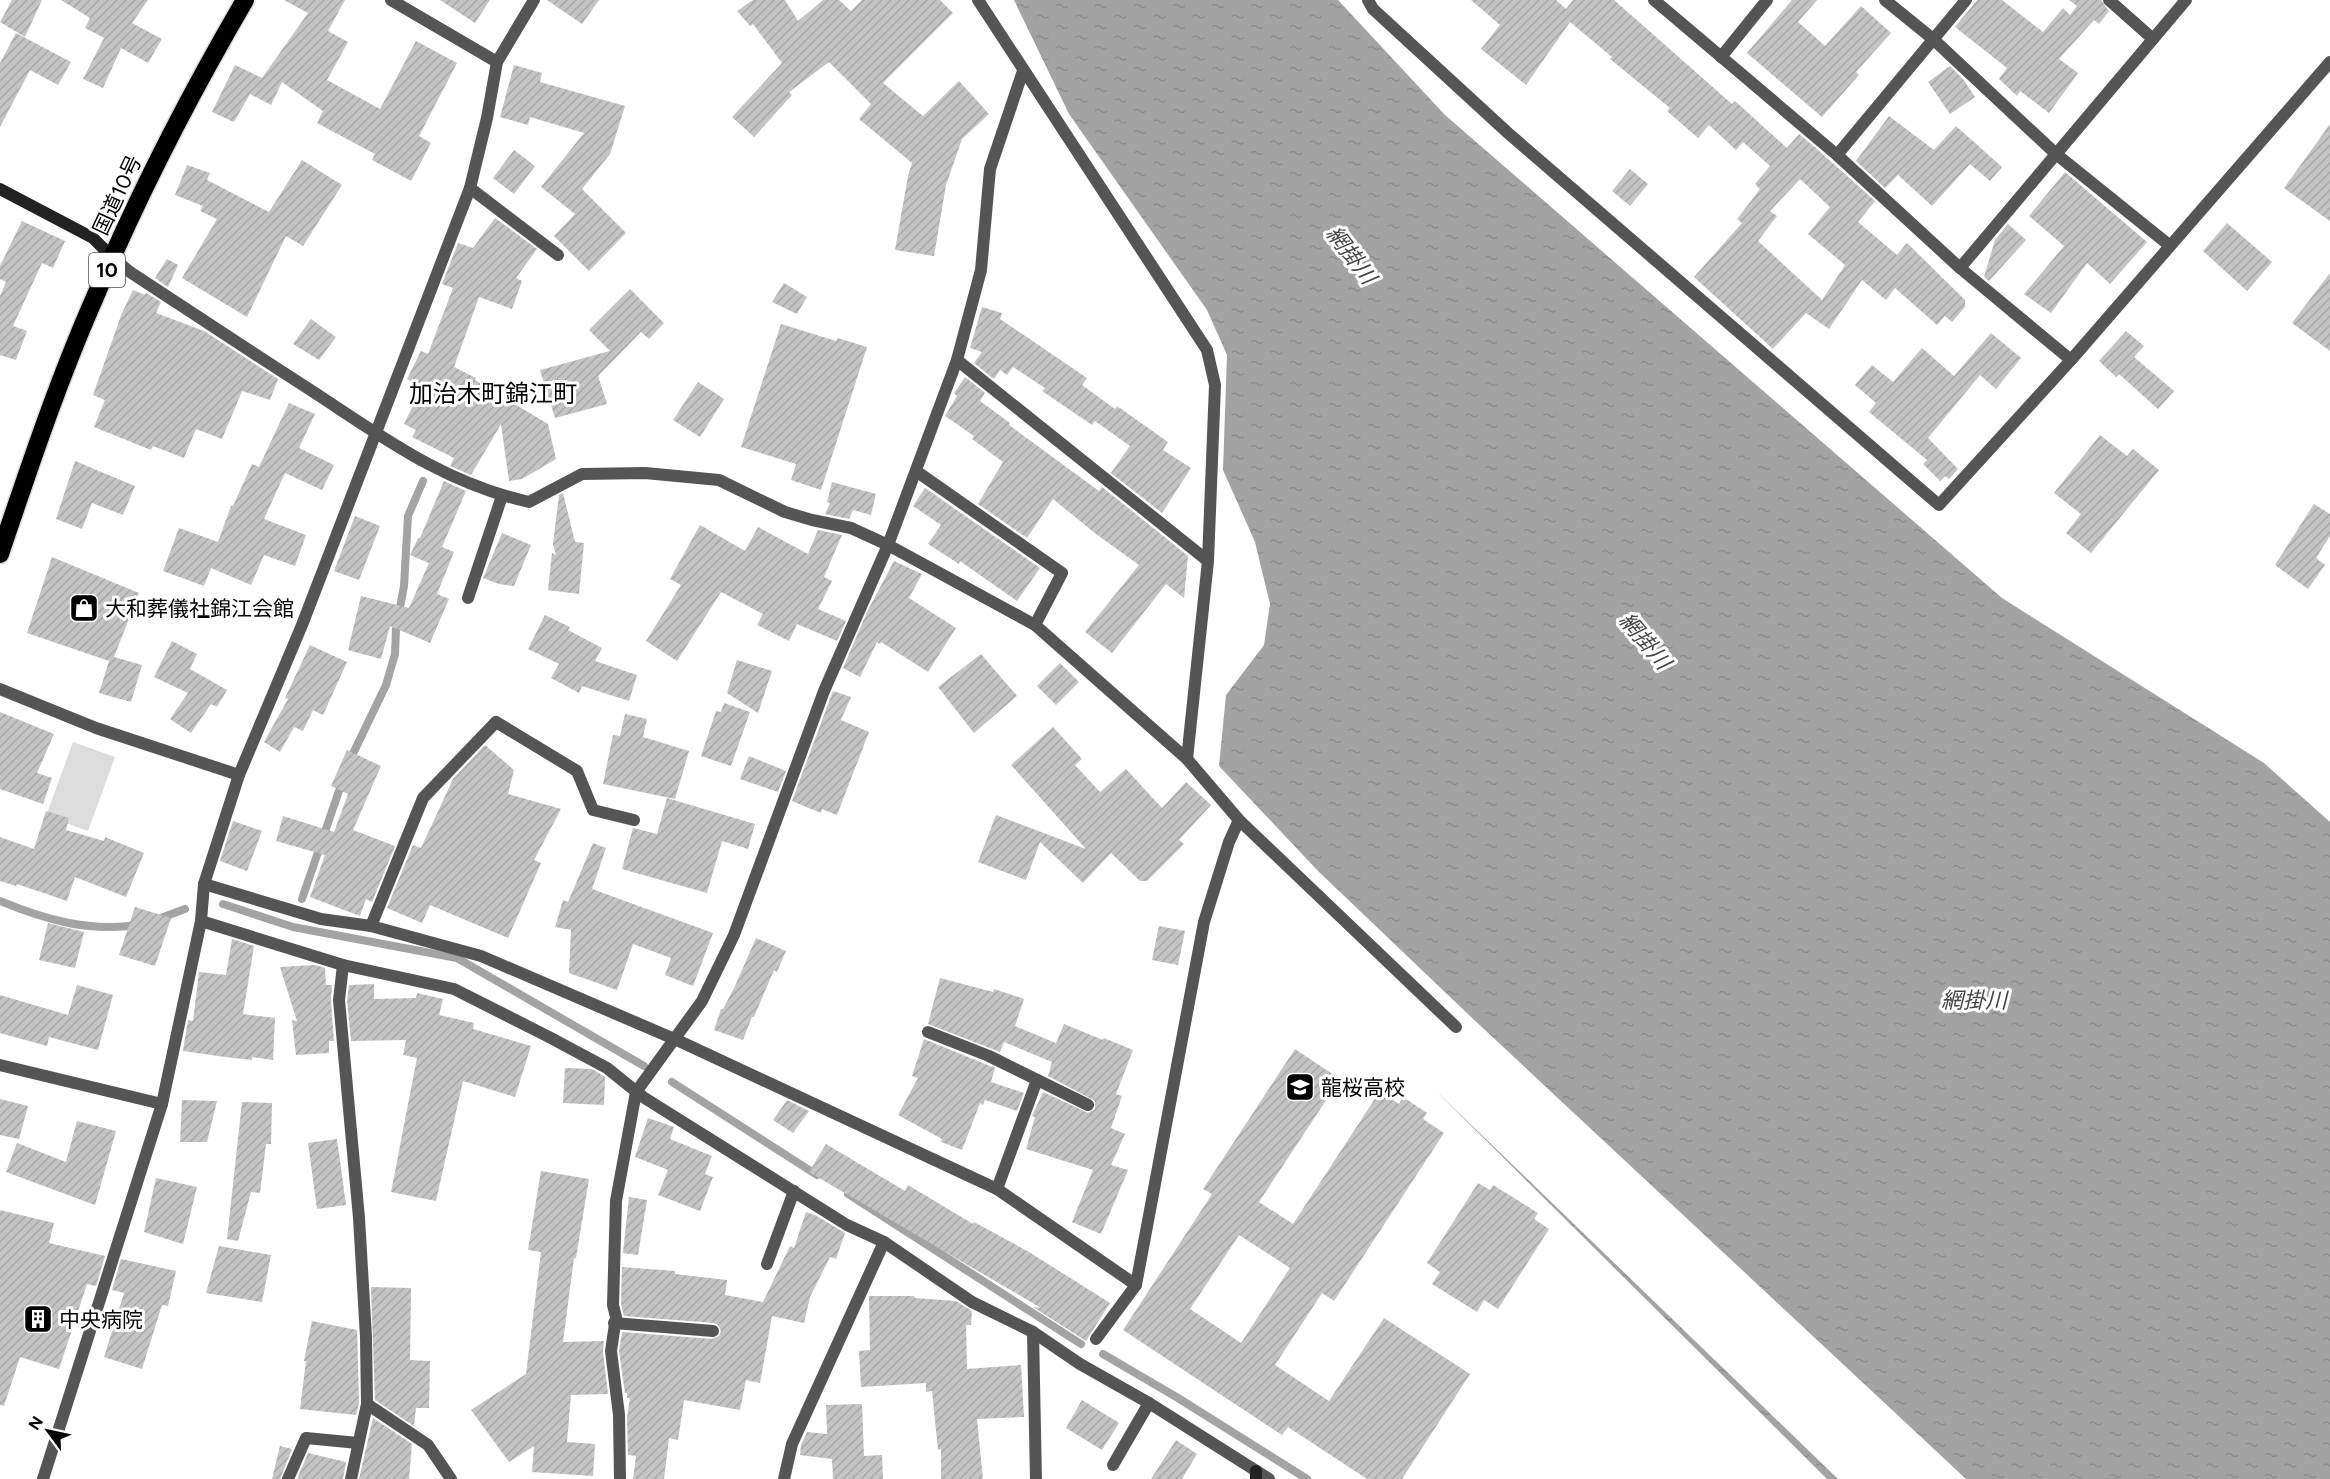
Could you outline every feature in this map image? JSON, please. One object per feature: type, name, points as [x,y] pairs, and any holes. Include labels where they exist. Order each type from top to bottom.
[{"type":"highway","name":"国道10号","points":[[0,554],[46,420],[112,257],[165,146],[245,0]]},
{"type":"street","points":[[391,0],[497,62]]},
{"type":"street","points":[[44,1479],[162,1104],[201,921],[204,884],[239,775],[302,625],[470,188],[488,118],[497,62],[534,0]]},
{"type":"street","points":[[978,0],[1207,350],[1215,385],[1208,561],[1187,759]]},
{"type":"street","points":[[1654,0],[1837,155],[1959,268],[2071,360]]},
{"type":"street","points":[[1721,57],[1767,0]]},
{"type":"street","points":[[1885,0],[1933,39],[2056,154],[2169,245]]},
{"type":"street","points":[[1837,155],[1966,0]]},
{"type":"street","points":[[2109,0],[2153,39]]},
{"type":"street","points":[[1959,268],[2186,0]]},
{"type":"street","points":[[1373,3],[1508,133],[1939,505],[2071,360],[2330,62]]},
{"type":"street","points":[[620,1479],[619,1415],[611,1351],[616,1317],[613,1305],[616,1201],[636,1092],[702,1001],[734,935],[824,691],[888,546],[957,360],[981,270],[990,169],[1023,71]]},
{"type":"street","points":[[470,188],[558,255]]},
{"type":"street","points":[[0,189],[93,238],[130,272],[375,433],[422,462],[464,483],[502,496],[529,502],[582,474],[645,473],[719,480],[785,512],[851,528],[1035,625],[1187,759],[1239,819],[1456,1026]]},
{"type":"street","points":[[957,360],[1208,561]]},
{"type":"street","points":[[916,471],[1062,573],[1035,625]]},
{"type":"street","points":[[468,598],[502,496]]},
{"type":"street","points":[[0,689],[96,728],[239,775]]},
{"type":"street","points":[[371,926],[423,798],[496,722],[577,771],[593,810],[634,820]]},
{"type":"street","points":[[1096,1339],[1136,1285],[1204,922],[1229,842],[1239,819]]},
{"type":"street","points":[[204,884],[321,919],[371,926],[482,956],[673,1039],[997,1189],[1136,1285]]},
{"type":"street","points":[[201,921],[343,965],[454,989],[606,1068],[636,1092],[847,1225],[884,1242],[972,1302],[1033,1332],[1080,1364],[1149,1403],[1256,1475],[1269,1479]]},
{"type":"street","points":[[343,965],[339,1000],[359,1218],[366,1337],[367,1404],[351,1479]]},
{"type":"street","points":[[928,1032],[989,1056],[1088,1105]]},
{"type":"street","points":[[0,1065],[162,1104]]},
{"type":"street","points":[[997,1189],[1037,1080]]},
{"type":"street","points":[[767,1264],[794,1191]]},
{"type":"street","points":[[784,1479],[792,1444],[884,1242]]},
{"type":"street","points":[[614,1323],[713,1332]]},
{"type":"street","points":[[1033,1332],[1036,1479]]},
{"type":"street","points":[[1113,1465],[1149,1403]]},
{"type":"street","points":[[367,1404],[428,1445],[451,1479]]},
{"type":"street","points":[[288,1479],[306,1438],[358,1443]]},
{"type":"shaded area","points":[[73,742],[115,757],[88,831],[46,816]]},
{"type":"water","name":"網掛川","points":[[1014,0],[1338,0],[1445,115],[2002,598],[2264,763],[2330,822],[2330,1479],[1966,1479],[1318,871],[1219,766],[1226,695],[1264,645],[1270,604],[1255,542],[1223,470],[1227,355],[1207,310],[1069,114]]},
{"type":"water","points":[[1432,1087],[1838,1479],[1827,1479]]},
{"type":"building","points":[[12,0],[42,0],[25,37],[0,22]]},
{"type":"building","points":[[61,0],[148,0],[132,23],[162,39],[148,63],[121,48],[103,88],[83,79],[104,38],[85,28],[90,18]]},
{"type":"building","points":[[284,0],[345,0],[328,31],[348,42],[327,80],[380,109],[416,41],[457,63],[419,136],[431,143],[411,181],[372,160],[375,154],[317,123],[323,111],[282,82],[271,105],[250,94],[234,122],[212,112],[235,65],[262,78],[308,13]]},
{"type":"building","points":[[440,0],[490,0],[475,23]]},
{"type":"building","points":[[547,0],[599,0],[582,24]]},
{"type":"building","points":[[753,0],[785,0],[798,21],[823,0],[839,0],[851,11],[862,0],[940,0],[953,13],[883,83],[923,116],[959,81],[989,114],[962,139],[946,185],[934,256],[895,250],[912,163],[859,119],[871,104],[829,62],[789,92],[792,95],[754,137],[732,117],[782,63],[753,24],[750,26],[737,11]]},
{"type":"building","points":[[1471,0],[1556,0],[1566,9],[1573,0],[1614,0],[1732,104],[1735,101],[1787,148],[1799,134],[1818,150],[1875,201],[1858,222],[1897,255],[1907,243],[1965,300],[1965,307],[1952,322],[1945,316],[1937,325],[1895,288],[1886,300],[1862,280],[1829,329],[1806,313],[1773,349],[1694,277],[1742,223],[1737,219],[1760,189],[1755,184],[1770,166],[1743,142],[1736,150],[1709,125],[1698,138],[1667,111],[1670,108],[1610,59],[1612,57],[1570,22],[1526,85],[1481,49],[1500,25]],"holes":[[[1800,179],[1830,207],[1808,234],[1845,265],[1822,300],[1758,241],[1777,216],[1770,211]]]},
{"type":"building","points":[[1792,0],[1817,0],[1798,22],[1825,46],[1861,6],[1891,33],[1856,72],[1859,75],[1822,117],[1747,53]]},
{"type":"building","points":[[1977,0],[2002,0],[2043,32],[2063,8],[2070,15],[2077,6],[2069,0],[2101,0],[2109,11],[2099,24],[2094,20],[2059,59],[2078,73],[2049,113],[2020,91],[2017,96],[1999,79],[2007,68],[1955,27]]},
{"type":"building","points":[[16,33],[71,62],[58,85],[30,70],[0,127],[0,63]]},
{"type":"building","points":[[514,65],[542,73],[540,82],[625,106],[610,154],[582,189],[626,233],[589,271],[554,236],[575,214],[541,187],[584,133],[530,117],[528,125],[500,117]]},
{"type":"building","points":[[1950,66],[1963,79],[1975,97],[1950,114],[1928,82]]},
{"type":"building","points":[[1889,116],[1934,150],[1956,126],[2002,167],[1990,181],[1970,164],[1932,206],[1898,175],[1885,188],[1856,161]]},
{"type":"building","points":[[2330,124],[2330,221],[2284,188]]},
{"type":"building","points":[[514,150],[535,166],[514,194],[493,178]]},
{"type":"building","points":[[302,160],[342,185],[303,246],[286,236],[247,317],[182,278],[217,219],[200,211],[203,206],[175,195],[187,165],[210,173],[207,180],[269,212]]},
{"type":"building","points":[[1630,169],[1648,184],[1630,206],[1612,191]]},
{"type":"building","points":[[2065,172],[2147,242],[2110,284],[2087,263],[2051,313],[2024,294],[2064,246],[2029,216]]},
{"type":"building","points":[[495,218],[537,249],[516,278],[522,281],[512,309],[479,297],[454,367],[476,378],[475,380],[548,424],[556,459],[522,479],[509,481],[501,424],[471,475],[450,466],[454,458],[412,437],[416,430],[404,424],[422,387],[407,379],[421,351],[428,354],[453,288],[442,284],[458,243],[473,248]]},
{"type":"building","points":[[22,221],[65,241],[53,268],[42,263],[13,326],[27,331],[16,360],[0,355],[0,296],[6,282],[0,279],[0,266]]},
{"type":"building","points":[[2227,223],[2272,262],[2247,291],[2203,251]]},
{"type":"building","points":[[2008,224],[2026,240],[1989,281],[1984,277],[1995,240]]},
{"type":"building","points":[[167,259],[178,265],[168,287],[155,278]]},
{"type":"building","points":[[2330,273],[2330,351],[2292,323]]},
{"type":"building","points":[[784,283],[807,297],[797,314],[772,302]]},
{"type":"building","points":[[630,289],[664,323],[649,339],[641,332],[598,376],[607,404],[555,418],[540,370],[610,351],[589,330]]},
{"type":"building","points":[[133,290],[145,295],[146,293],[161,302],[156,313],[204,331],[278,379],[270,400],[242,391],[222,439],[196,429],[184,458],[153,446],[151,450],[94,427],[105,400],[93,395],[122,313]]},
{"type":"building","points":[[982,307],[1002,313],[1000,319],[1087,378],[1082,385],[1115,409],[1117,406],[1168,442],[1163,450],[1191,468],[1162,513],[1111,473],[1130,446],[1095,421],[1092,425],[1042,391],[1045,388],[1013,367],[1007,375],[1000,370],[994,379],[974,363],[982,352],[970,348]]},
{"type":"building","points":[[311,319],[336,337],[319,360],[293,344]]},
{"type":"building","points":[[781,324],[836,341],[838,338],[867,347],[821,490],[791,480],[796,464],[741,447]]},
{"type":"building","points":[[2126,331],[2144,346],[2134,357],[2174,391],[2158,409],[2119,374],[2116,377],[2099,361]]},
{"type":"building","points":[[1991,333],[2021,358],[1996,389],[1980,375],[1928,438],[1958,469],[1949,479],[1945,476],[1940,481],[1923,464],[1927,460],[1869,412],[1876,403],[1855,385],[1872,365],[1893,382],[1922,348],[1954,376]]},
{"type":"building","points":[[965,377],[985,393],[980,401],[1010,423],[1009,425],[1099,491],[1102,487],[1188,556],[1184,598],[1166,584],[1112,653],[1085,632],[1139,565],[1053,499],[1027,538],[978,504],[1003,462],[972,439],[974,436],[945,416],[957,396],[954,393]]},
{"type":"building","points":[[698,382],[724,399],[700,437],[673,420]]},
{"type":"building","points":[[289,403],[315,414],[299,448],[334,465],[322,490],[285,473],[264,519],[306,535],[295,566],[264,555],[251,585],[211,568],[204,586],[163,571],[179,528],[218,542],[231,506],[252,464],[259,467]]},
{"type":"building","points":[[2100,435],[2127,456],[2133,449],[2159,470],[2091,553],[2066,533],[2081,514],[2054,493]]},
{"type":"building","points":[[75,461],[135,486],[123,515],[92,503],[82,529],[56,519]]},
{"type":"building","points":[[444,481],[466,491],[442,547],[454,552],[437,594],[449,599],[430,643],[390,626],[381,659],[348,650],[361,596],[409,608],[429,563],[410,555],[420,538]]},
{"type":"building","points":[[832,482],[876,494],[871,515],[853,510],[849,519],[825,514],[830,503],[827,502]]},
{"type":"building","points":[[925,488],[1040,568],[1017,601],[960,561],[959,564],[928,544],[941,525],[913,506]]},
{"type":"building","points":[[563,493],[575,542],[584,543],[579,594],[548,590],[552,553],[556,555],[553,544],[559,495]]},
{"type":"building","points":[[2314,504],[2330,514],[2330,536],[2316,558],[2325,565],[2308,589],[2275,565]]},
{"type":"building","points":[[355,516],[380,526],[359,580],[334,571]]},
{"type":"building","points":[[700,525],[745,551],[758,527],[808,554],[818,530],[842,535],[824,577],[832,581],[818,609],[846,621],[837,641],[797,624],[789,641],[757,625],[763,614],[721,592],[677,661],[646,641],[681,585],[670,579]]},
{"type":"building","points":[[502,533],[531,545],[514,586],[499,584],[483,578]]},
{"type":"building","name":"大和葬儀社錦江会館","points":[[52,557],[139,593],[114,657],[142,665],[131,702],[99,693],[109,661],[27,633]]},
{"type":"building","points":[[894,561],[922,574],[909,598],[956,628],[928,672],[881,642],[880,644],[877,642],[860,677],[843,668],[868,610]]},
{"type":"building","points":[[545,615],[570,627],[568,630],[602,648],[595,661],[637,675],[629,701],[582,686],[579,693],[551,678],[559,664],[528,649]]},
{"type":"building","points":[[172,641],[197,654],[190,669],[227,690],[217,707],[211,704],[191,733],[170,719],[188,693],[154,677]]},
{"type":"building","points":[[310,645],[347,662],[323,715],[313,710],[303,731],[294,727],[280,752],[264,742],[288,699],[285,698]]},
{"type":"building","points":[[981,654],[1017,696],[974,733],[938,687]]},
{"type":"building","points":[[737,660],[772,671],[758,713],[727,693]]},
{"type":"building","points":[[1060,663],[1079,682],[1056,705],[1037,686]]},
{"type":"building","points":[[833,691],[851,697],[841,720],[869,732],[837,815],[822,809],[821,813],[792,801]]},
{"type":"building","points":[[724,703],[750,712],[731,766],[701,756],[716,711],[721,712]]},
{"type":"building","points":[[0,712],[54,734],[37,773],[52,778],[43,804],[0,789]]},
{"type":"building","points":[[625,714],[647,719],[643,737],[689,751],[675,799],[603,784],[613,735],[620,736]]},
{"type":"building","points":[[1053,727],[1082,759],[1075,765],[1100,792],[1126,769],[1162,808],[1186,782],[1211,805],[1179,840],[1184,844],[1147,881],[1140,881],[1111,853],[1083,883],[1040,842],[1026,880],[978,862],[996,815],[1086,849],[1011,765]]},
{"type":"building","points":[[485,745],[514,770],[508,794],[561,809],[534,860],[541,863],[508,938],[430,905],[422,923],[387,908],[413,845],[421,848],[453,779]]},
{"type":"building","points":[[347,750],[381,766],[353,830],[395,846],[372,902],[366,899],[360,916],[310,897],[325,855],[276,841],[283,816],[334,832],[348,794],[331,786]]},
{"type":"building","points":[[749,756],[786,771],[778,792],[740,779]]},
{"type":"building","points":[[667,798],[755,824],[748,849],[722,841],[707,893],[622,869],[633,828],[657,834]]},
{"type":"building","points":[[46,811],[69,818],[66,830],[104,841],[105,837],[144,853],[126,897],[75,877],[67,901],[17,884],[16,886],[0,881],[0,837],[34,849]]},
{"type":"building","points":[[233,821],[262,831],[247,871],[220,861]]},
{"type":"building","points":[[593,843],[606,848],[592,889],[713,933],[693,986],[665,975],[671,958],[633,944],[617,990],[569,973],[571,930],[555,927],[563,900],[568,902]]},
{"type":"building","points":[[135,907],[171,918],[155,966],[119,955]]},
{"type":"building","points":[[48,923],[84,932],[75,968],[39,960]]},
{"type":"building","points":[[1159,926],[1185,931],[1178,965],[1152,960]]},
{"type":"building","points":[[756,938],[786,951],[777,972],[774,970],[743,1040],[714,1030],[721,1009],[735,986]]},
{"type":"building","points":[[232,939],[254,946],[243,1014],[275,1018],[273,1060],[252,1057],[252,1060],[183,1051],[188,1020],[193,1021],[199,972],[226,975]]},
{"type":"building","points":[[315,965],[325,968],[326,985],[332,985],[334,1041],[329,1041],[329,1053],[296,1055],[292,1020],[297,1021],[280,967]]},
{"type":"building","points":[[940,978],[993,992],[994,989],[1024,999],[1015,1026],[1056,1043],[1064,1024],[1133,1050],[1116,1094],[1122,1096],[1111,1128],[1125,1134],[1111,1165],[1128,1170],[1101,1234],[1072,1222],[1093,1170],[1026,1149],[1035,1117],[1032,1116],[1043,1092],[1088,1113],[1095,1109],[1095,1101],[1048,1076],[1052,1062],[1004,1042],[1000,1052],[928,1024]]},
{"type":"building","points":[[374,984],[374,999],[416,998],[417,993],[443,999],[439,1015],[474,1023],[473,1029],[531,1046],[515,1097],[463,1081],[436,1201],[391,1192],[417,1058],[403,1055],[406,1040],[351,1041],[347,1000],[349,985]]},
{"type":"building","points":[[77,985],[113,995],[98,1050],[49,1037],[47,1046],[0,1033],[0,995],[68,1015]]},
{"type":"building","points":[[924,1039],[995,1068],[991,1082],[1024,1093],[1017,1111],[985,1100],[983,1105],[980,1103],[962,1150],[941,1142],[942,1139],[898,1115],[918,1078],[912,1076]]},
{"type":"building","points":[[1295,1049],[1340,1079],[1259,1202],[1293,1224],[1380,1091],[1399,1104],[1403,1097],[1427,1113],[1423,1119],[1444,1133],[1334,1301],[1322,1293],[1275,1365],[1329,1401],[1384,1318],[1470,1374],[1402,1479],[1367,1479],[1288,1427],[1282,1435],[1123,1330],[1212,1194],[1203,1189]],"holes":[[[1239,1235],[1290,1268],[1241,1343],[1190,1309]]]},
{"type":"building","points":[[565,1068],[592,1069],[605,1077],[604,1105],[563,1103]]},
{"type":"building","points":[[0,1099],[28,1106],[19,1139],[0,1135]]},
{"type":"building","points":[[182,1100],[217,1101],[207,1142],[180,1142]]},
{"type":"building","points":[[787,1100],[809,1111],[793,1133],[773,1120]]},
{"type":"building","points":[[242,1102],[272,1103],[271,1144],[266,1144],[260,1193],[251,1192],[238,1241],[227,1239]]},
{"type":"building","points":[[648,1118],[674,1127],[670,1139],[712,1156],[705,1174],[713,1177],[700,1211],[658,1195],[668,1170],[635,1157]]},
{"type":"building","points":[[77,1121],[116,1131],[95,1205],[6,1172],[17,1143],[66,1162]]},
{"type":"building","points":[[337,1139],[346,1205],[317,1209],[308,1143]]},
{"type":"building","points":[[826,1144],[905,1191],[908,1185],[973,1224],[974,1222],[1029,1252],[1110,1303],[1086,1341],[1033,1307],[1041,1308],[809,1172]]},
{"type":"building","points":[[541,1171],[589,1179],[576,1258],[574,1258],[563,1342],[604,1341],[603,1352],[608,1394],[571,1395],[567,1442],[595,1444],[593,1476],[532,1472],[534,1446],[509,1462],[471,1410],[526,1374],[541,1252],[528,1250]]},
{"type":"building","points":[[156,1178],[197,1187],[183,1244],[144,1232]]},
{"type":"building","points":[[1478,1183],[1490,1190],[1493,1185],[1538,1213],[1534,1219],[1549,1229],[1498,1309],[1484,1300],[1477,1312],[1432,1284],[1440,1272],[1427,1263]]},
{"type":"building","points":[[629,1197],[647,1200],[638,1255],[623,1253]]},
{"type":"building","name":"中央病院","points":[[0,1210],[54,1223],[49,1243],[105,1256],[96,1286],[87,1284],[59,1369],[20,1357],[4,1406],[0,1405]]},
{"type":"building","points":[[806,1212],[845,1233],[836,1259],[830,1257],[810,1297],[804,1323],[772,1316],[760,1383],[746,1380],[740,1410],[684,1400],[678,1440],[669,1438],[664,1479],[633,1479],[636,1456],[628,1455],[627,1417],[630,1398],[627,1398],[627,1393],[625,1393],[619,1351],[622,1332],[712,1339],[719,1336],[721,1331],[714,1323],[624,1316],[621,1304],[622,1267],[675,1271],[675,1274],[727,1280],[725,1295],[763,1302],[790,1246],[794,1248]]},
{"type":"building","points":[[219,1246],[271,1255],[262,1302],[206,1293]]},
{"type":"building","points":[[121,1259],[176,1271],[168,1306],[162,1305],[142,1369],[104,1357],[124,1293],[112,1290]]},
{"type":"building","points":[[371,1287],[411,1288],[410,1360],[430,1361],[429,1408],[416,1408],[414,1426],[375,1400]]},
{"type":"building","points":[[869,1296],[914,1296],[915,1298],[956,1301],[972,1311],[971,1325],[966,1325],[967,1369],[1021,1365],[1024,1417],[977,1419],[983,1479],[941,1479],[941,1449],[938,1450],[932,1391],[926,1392],[926,1383],[861,1387],[859,1351],[870,1350]]},
{"type":"building","points":[[312,1321],[357,1330],[357,1326],[359,1403],[356,1415],[300,1409],[306,1361],[304,1361]]},
{"type":"building","points":[[1082,1400],[1119,1423],[1102,1450],[1066,1428]]},
{"type":"building","points":[[862,1404],[864,1456],[882,1455],[883,1479],[833,1479],[832,1459],[800,1455],[801,1445],[807,1432],[827,1434],[826,1405]]},
{"type":"building","points":[[373,1418],[412,1444],[409,1479],[359,1479]]},
{"type":"building","points":[[1176,1440],[1197,1454],[1182,1479],[1151,1479]]},
{"type":"building","points":[[280,1446],[292,1449],[280,1479],[272,1479]]},
{"type":"building","points":[[308,1453],[346,1462],[343,1479],[297,1479]]},
{"type":"waterway","points":[[350,760],[386,685],[395,654],[396,629],[404,586],[408,516],[423,481]]},
{"type":"waterway","points":[[302,899],[342,782]]},
{"type":"waterway","points":[[0,901],[34,914],[68,923],[102,927],[138,925]]},
{"type":"waterway","points":[[223,904],[293,927],[457,958],[644,1066]]},
{"type":"waterway","points":[[158,919],[185,909]]},
{"type":"waterway","points":[[672,1082],[817,1175]]},
{"type":"waterway","points":[[848,1194],[1081,1344]]},
{"type":"waterway","points":[[1103,1354],[1307,1479]]},
{"type":"place","name":"大和葬儀社錦江会館","points":[[84,608]]},
{"type":"place","name":"龍桜高校","points":[[1300,1087]]},
{"type":"place","name":"中央病院","points":[[38,1319]]},
{"type":"district","name":"加治木町錦江町","points":[[493,393]]}]
